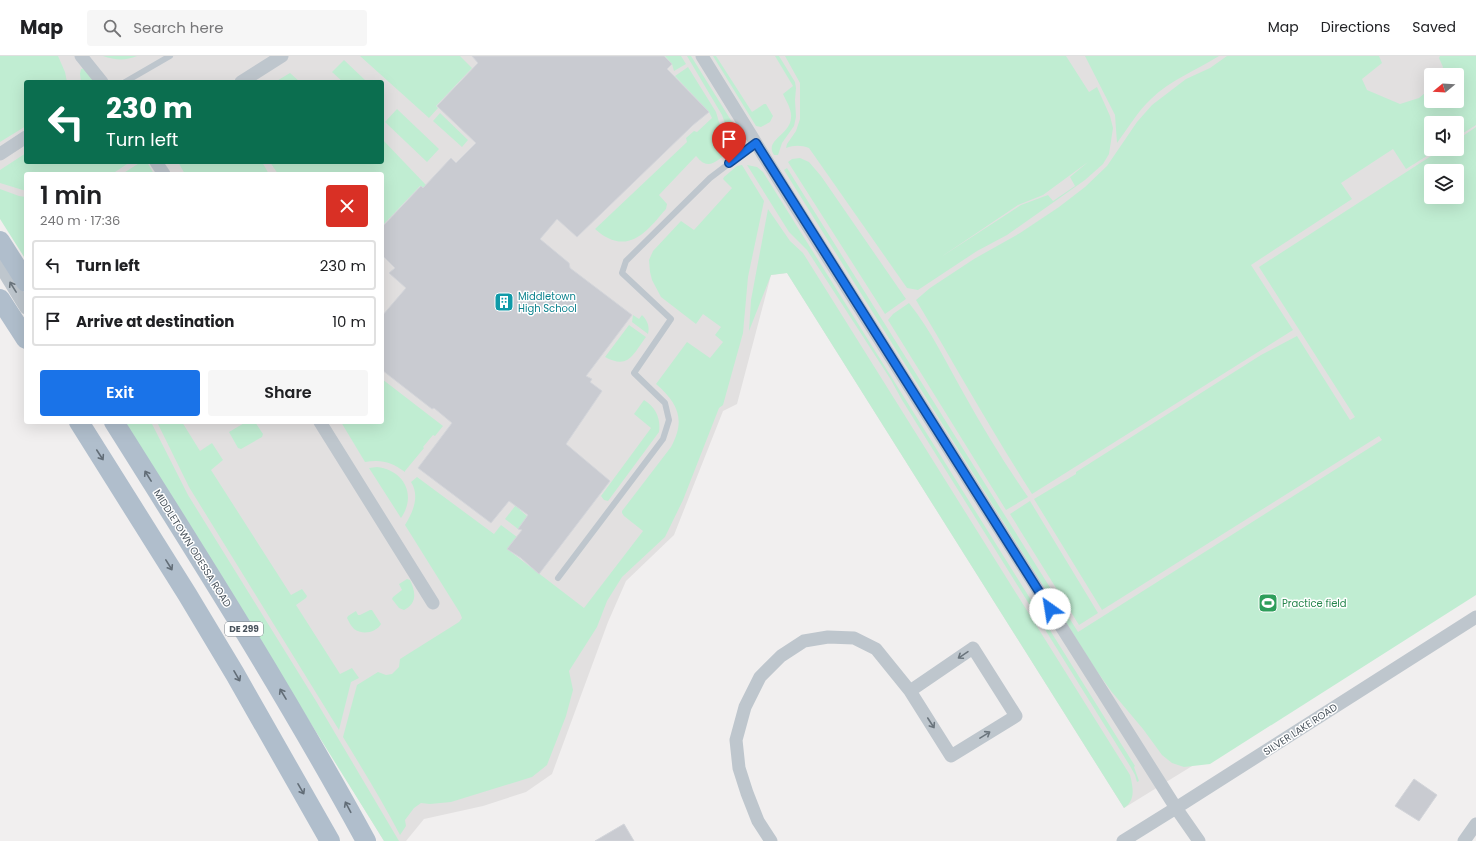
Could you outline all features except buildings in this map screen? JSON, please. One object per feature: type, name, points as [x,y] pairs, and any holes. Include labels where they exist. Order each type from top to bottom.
[{"type":"main road","points":[[0,241],[24,279]]},
{"type":"main road","points":[[0,299],[24,336]]},
{"type":"main road","name":"DE 299","points":[[80,424],[215,640],[330,841]]},
{"type":"main road","name":"MIDDLETOWN ODESSA ROAD","points":[[115,424],[256,649],[328,770],[366,841]]},
{"type":"street","points":[[81,56],[100,80]]},
{"type":"street","points":[[244,80],[282,56]]},
{"type":"street","points":[[702,56],[1176,808],[1199,841]]},
{"type":"street","points":[[0,154],[24,138]]},
{"type":"street","points":[[0,266],[24,305]]},
{"type":"street","points":[[321,424],[433,603]]},
{"type":"street","name":"SILVER LAKE ROAD","points":[[1123,841],[1476,617]]},
{"type":"street","points":[[771,841],[758,820],[747,793],[740,768],[736,740],[745,707],[760,678],[781,656],[804,641],[828,637],[854,638],[876,649],[910,691],[951,756],[1016,716],[974,648],[910,691]]},
{"type":"street","points":[[1464,841],[1476,824]]},
{"type":"lane","points":[[129,80],[170,56]]},
{"type":"lane","points":[[558,578],[663,439],[669,420],[666,403],[634,373],[671,319],[622,273],[626,261],[710,178],[756,143]]},
{"type":"shaded area","points":[[0,56],[1476,56],[1476,591],[1124,808],[787,273],[771,275],[737,404],[723,411],[674,535],[626,581],[608,622],[552,774],[526,792],[483,806],[424,819],[406,841],[384,841],[127,424],[384,424],[384,172],[24,172],[24,255],[0,216]]},
{"type":"green space","points":[[0,56],[58,56],[67,80],[24,80],[24,127],[0,142]]},
{"type":"green space","points":[[103,56],[137,56],[128,59],[120,59]]},
{"type":"green space","points":[[360,56],[460,56],[472,68],[436,106],[438,108],[429,118]]},
{"type":"green space","points":[[665,56],[681,56],[686,64],[674,71],[672,64]]},
{"type":"green space","points":[[687,56],[691,56],[737,130],[739,139],[733,146],[722,115]]},
{"type":"green space","points":[[713,56],[716,56],[752,112],[766,104],[773,116],[770,122],[761,127],[756,126]]},
{"type":"green space","points":[[775,56],[779,56],[795,82],[796,88],[796,117],[794,126],[782,143],[778,155],[774,155],[772,145],[787,129],[791,118],[790,108],[783,94],[793,86]]},
{"type":"green space","points":[[785,56],[1066,56],[1089,92],[1097,87],[1110,116],[1113,128],[1109,154],[1103,164],[1085,180],[1007,235],[977,251],[918,290],[907,288],[809,148],[803,146],[792,146],[786,148],[796,131],[800,119],[800,83]],"holes":[[[1088,162],[1070,177],[1075,186],[1053,201],[1048,195],[1021,205],[941,257],[1018,205],[1043,195]]]},
{"type":"green space","points":[[1085,56],[1219,56],[1158,92],[1133,120],[1117,143],[1115,115]]},
{"type":"green space","points":[[1227,56],[1379,56],[1382,63],[1362,79],[1367,90],[1400,104],[1419,98],[1424,94],[1424,108],[1464,108],[1464,68],[1442,68],[1439,58],[1440,56],[1476,56],[1476,125],[1464,133],[1464,116],[1424,116],[1424,156],[1427,156],[1406,169],[1393,149],[1341,183],[1352,199],[1251,265],[1293,330],[1032,494],[916,300],[930,288],[974,259],[1020,233],[1059,207],[1085,187],[1107,166],[1137,122],[1152,105],[1186,79],[1210,68]]},
{"type":"green space","points":[[344,60],[365,80],[341,80],[332,72]]},
{"type":"green space","points":[[688,67],[716,112],[724,139],[730,150],[711,164],[701,161],[696,156],[659,195],[667,204],[666,209],[641,235],[626,241],[617,241],[606,237],[595,229],[687,142],[686,138],[694,131],[697,132],[712,118],[709,112],[675,76]]},
{"type":"green space","points":[[85,68],[96,80],[81,80],[81,69]]},
{"type":"green space","points":[[290,73],[298,80],[278,80]]},
{"type":"green space","points":[[397,109],[439,149],[427,162],[385,122]]},
{"type":"green space","points":[[440,113],[468,140],[462,147],[433,121]]},
{"type":"green space","points":[[1476,127],[1476,595],[1210,764],[1184,767],[1172,763],[1162,755],[1143,729],[1111,691],[1094,667],[784,170],[787,168],[1078,632],[1382,440],[1379,436],[1102,610],[1034,499],[1076,474],[1076,472],[1261,355],[1297,336],[1350,420],[1355,417],[1259,267],[1431,156],[1464,156],[1464,135]]},
{"type":"green space","points":[[384,141],[426,185],[423,188],[420,186],[384,224],[384,172],[277,172],[271,164],[384,164]]},
{"type":"green space","points":[[24,154],[24,164],[127,164],[115,172],[24,172],[24,190],[0,183],[0,170]]},
{"type":"green space","points":[[800,158],[809,162],[821,176],[906,299],[885,314],[788,162],[792,159]]},
{"type":"green space","points":[[138,164],[148,164],[153,172],[125,172]]},
{"type":"green space","points":[[179,164],[263,164],[268,172],[184,172]]},
{"type":"green space","points":[[742,165],[764,201],[748,277],[743,333],[723,405],[719,408],[683,500],[665,537],[622,577],[607,601],[597,627],[569,671],[573,690],[566,716],[547,765],[532,777],[451,802],[430,804],[421,803],[414,808],[405,820],[406,826],[400,835],[380,798],[343,737],[357,685],[378,672],[386,675],[392,674],[399,667],[400,659],[459,622],[462,618],[405,525],[411,515],[415,498],[414,487],[411,482],[417,477],[494,534],[501,525],[517,537],[507,549],[584,608],[643,531],[624,516],[622,511],[671,447],[676,437],[679,420],[677,412],[670,398],[656,384],[687,342],[710,358],[723,342],[715,335],[721,327],[703,314],[696,324],[661,297],[652,280],[649,260],[653,251],[681,221],[694,230],[732,188],[723,179],[724,177],[737,166]]},
{"type":"green space","points":[[747,165],[757,167],[763,172],[1135,766],[1134,767],[1139,781],[1137,782],[1130,766],[891,380],[807,250],[789,232]]},
{"type":"green space","points":[[0,189],[24,197],[24,257],[0,219]]},
{"type":"green space","points":[[768,209],[790,241],[803,253],[1130,775],[1133,793],[1128,805],[1124,808],[787,273],[771,275],[749,331],[751,300]]},
{"type":"green space","points":[[909,303],[932,336],[987,434],[1028,497],[1006,510],[888,320],[893,314]]},
{"type":"green space","points":[[633,315],[639,319],[642,315],[644,317],[647,321],[649,331],[648,334],[632,322]]},
{"type":"green space","points":[[629,325],[646,337],[634,354],[625,361],[620,362],[613,361],[605,357]]},
{"type":"green space","points":[[384,381],[443,426],[423,447],[424,448],[405,472],[386,462],[365,462],[342,424],[384,424]]},
{"type":"green space","points":[[644,400],[652,406],[657,414],[659,432],[608,501],[604,500],[601,496],[651,428],[634,414]]},
{"type":"green space","points":[[124,424],[152,424],[188,495],[316,701],[399,841],[384,841]]},
{"type":"green space","points":[[158,424],[183,424],[200,451],[212,443],[223,460],[211,470],[291,595],[302,589],[307,596],[296,605],[340,674],[352,668],[359,678],[351,682],[339,730],[189,487]]},
{"type":"green space","points":[[243,424],[256,424],[263,434],[262,437],[241,449],[238,448],[229,432]]},
{"type":"green space","points":[[377,467],[394,473],[401,478],[405,485],[408,493],[408,501],[401,518],[369,468]]},
{"type":"green space","points":[[544,469],[548,473],[520,510],[527,516],[518,529],[505,519]]},
{"type":"green space","points":[[1030,501],[1098,613],[1079,625],[1010,514]]},
{"type":"green space","points":[[407,579],[410,580],[412,584],[414,597],[411,604],[404,610],[399,608],[392,599],[402,590],[399,584]]},
{"type":"green space","points":[[372,610],[381,624],[379,627],[369,632],[361,632],[354,629],[347,618],[348,616],[356,611],[358,615],[360,615]]},
{"type":"place","name":"Middletown High School","points":[[504,302]]},
{"type":"place","name":"Practice field","points":[[1268,603]]},
{"type":"route","points":[[729,163],[756,143],[798,212],[1050,609]]}]
